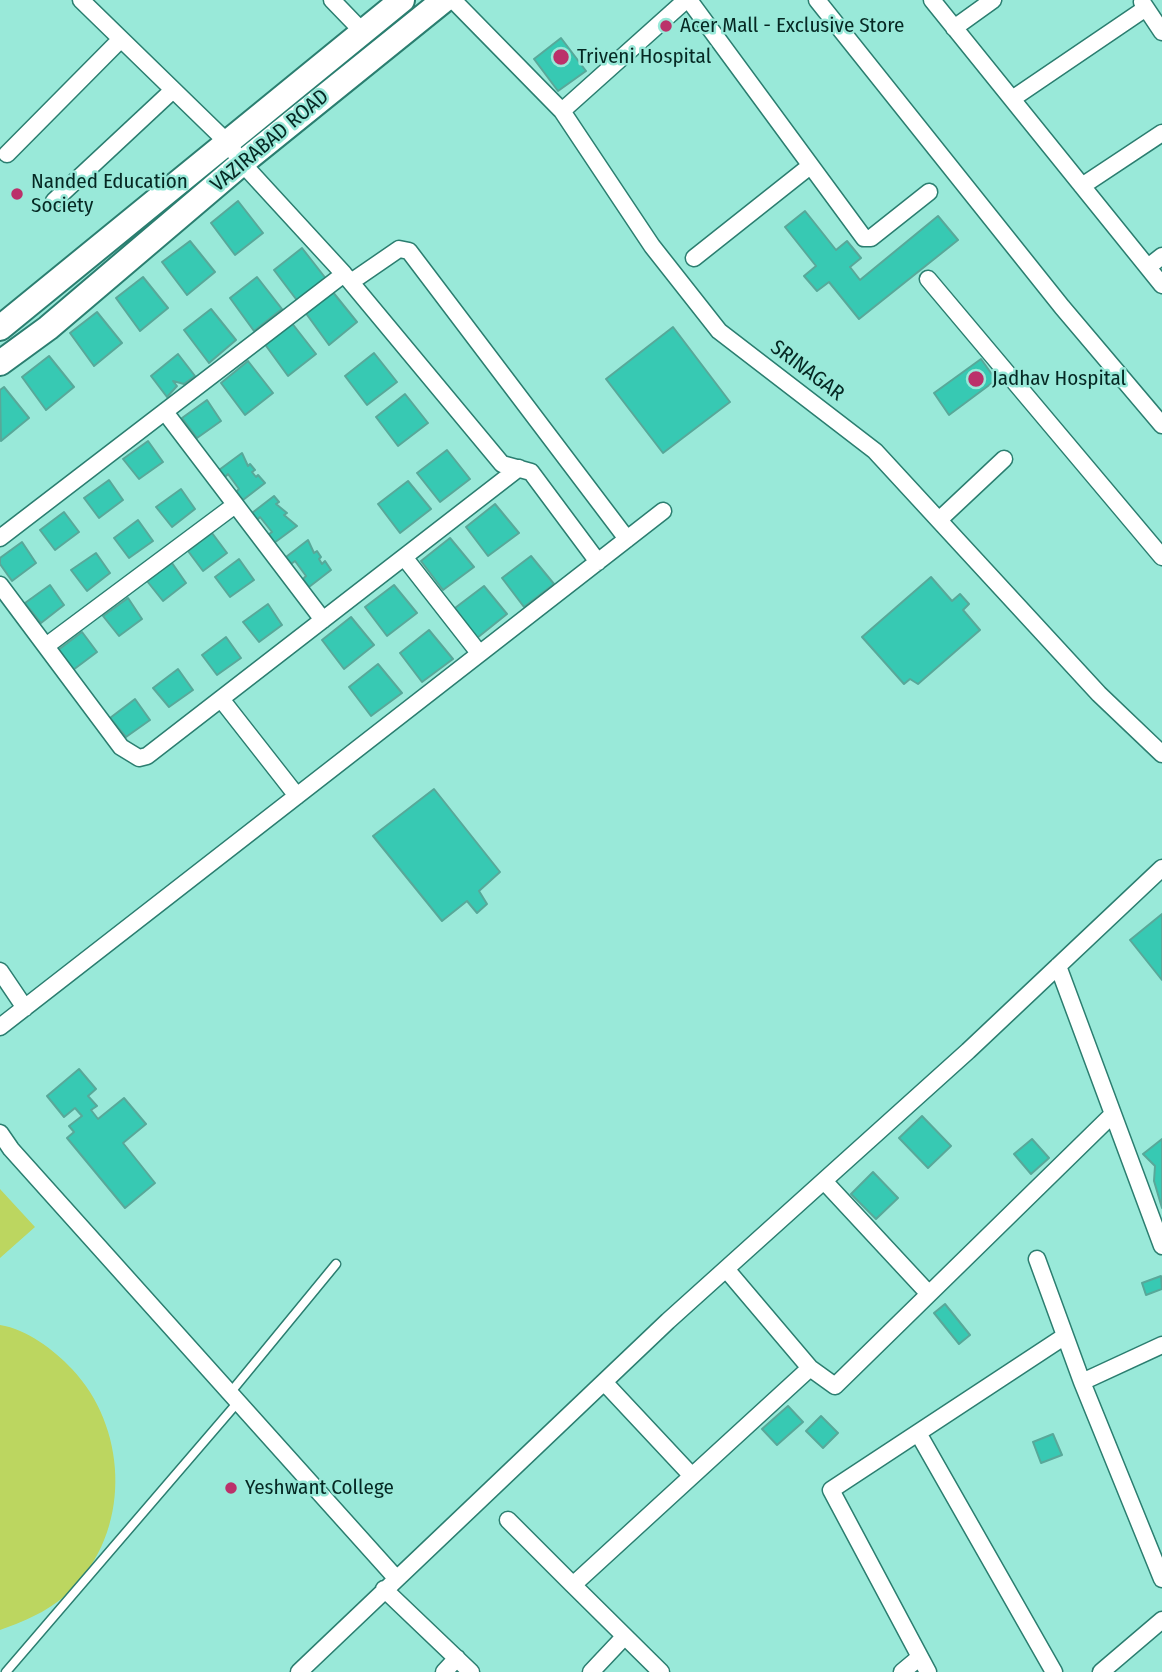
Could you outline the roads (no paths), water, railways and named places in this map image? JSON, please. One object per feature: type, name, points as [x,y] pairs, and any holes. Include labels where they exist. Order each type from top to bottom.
[{"type":"main road","name":"VAZIRABAD ROAD","points":[[0,328],[402,0]]},
{"type":"main road","name":"VAZIRABAD ROAD","points":[[0,363],[48,328],[243,163],[444,0]]},
{"type":"street","points":[[332,0],[362,32]]},
{"type":"street","name":"SRINAGAR","points":[[453,0],[562,111],[652,246],[719,331],[875,451],[1099,694],[1162,754]]},
{"type":"street","points":[[562,111],[688,0],[810,166],[868,239],[929,192]]},
{"type":"street","points":[[817,0],[1062,307],[1162,425]]},
{"type":"street","points":[[932,0],[1162,285]]},
{"type":"street","points":[[954,28],[993,0]]},
{"type":"street","points":[[92,4],[121,39],[228,143],[348,278],[502,464],[531,472],[598,562]]},
{"type":"street","points":[[1012,99],[1143,4],[1162,32]]},
{"type":"street","points":[[7,154],[121,39]]},
{"type":"street","points":[[54,201],[173,90]]},
{"type":"street","points":[[1082,186],[1162,133]]},
{"type":"street","points":[[694,258],[810,166]]},
{"type":"street","points":[[0,538],[165,412],[348,278],[399,248],[409,251],[627,539]]},
{"type":"street","points":[[1148,267],[1162,256]]},
{"type":"street","points":[[928,279],[1162,556]]},
{"type":"street","points":[[165,412],[323,620]]},
{"type":"street","points":[[939,520],[1004,459]]},
{"type":"street","points":[[0,585],[121,747],[139,758],[147,756],[519,468]]},
{"type":"street","points":[[46,646],[235,505]]},
{"type":"street","points":[[0,1027],[663,511]]},
{"type":"street","points":[[404,557],[479,653]]},
{"type":"street","points":[[221,699],[297,796]]},
{"type":"street","points":[[299,1672],[604,1382],[1162,868]]},
{"type":"street","points":[[1058,966],[1162,1245]]},
{"type":"street","points":[[0,971],[25,1007]]},
{"type":"street","points":[[726,1269],[810,1368],[835,1386],[1113,1114]]},
{"type":"street","points":[[0,1133],[11,1149],[234,1398],[390,1583],[471,1672]]},
{"type":"street","points":[[824,1181],[929,1294]]},
{"type":"street","points":[[1037,1259],[1082,1382],[1162,1579]]},
{"type":"street","points":[[928,1672],[831,1495],[833,1486],[1065,1336]]},
{"type":"street","points":[[1082,1382],[1162,1345]]},
{"type":"street","points":[[573,1585],[810,1368]]},
{"type":"street","points":[[604,1382],[692,1476]]},
{"type":"street","points":[[918,1433],[1054,1672]]},
{"type":"street","points":[[508,1520],[661,1672]]},
{"type":"street","points":[[1101,1672],[1162,1620]]},
{"type":"street","points":[[591,1672],[624,1637]]},
{"type":"street","points":[[902,1672],[920,1657]]},
{"type":"street","points":[[443,1672],[457,1658]]},
{"type":"lane","points":[[6,1672],[234,1398],[336,1264]]},
{"type":"place","name":"Acer Mall - Exclusive Store","points":[[666,26]]},
{"type":"place","name":"Triveni Hospital","points":[[561,57]]},
{"type":"place","name":"Nanded Education Society","points":[[17,194]]},
{"type":"place","name":"Jadhav Hospital","points":[[976,379]]},
{"type":"place","name":"Yeshwant College","points":[[231,1488]]}]
